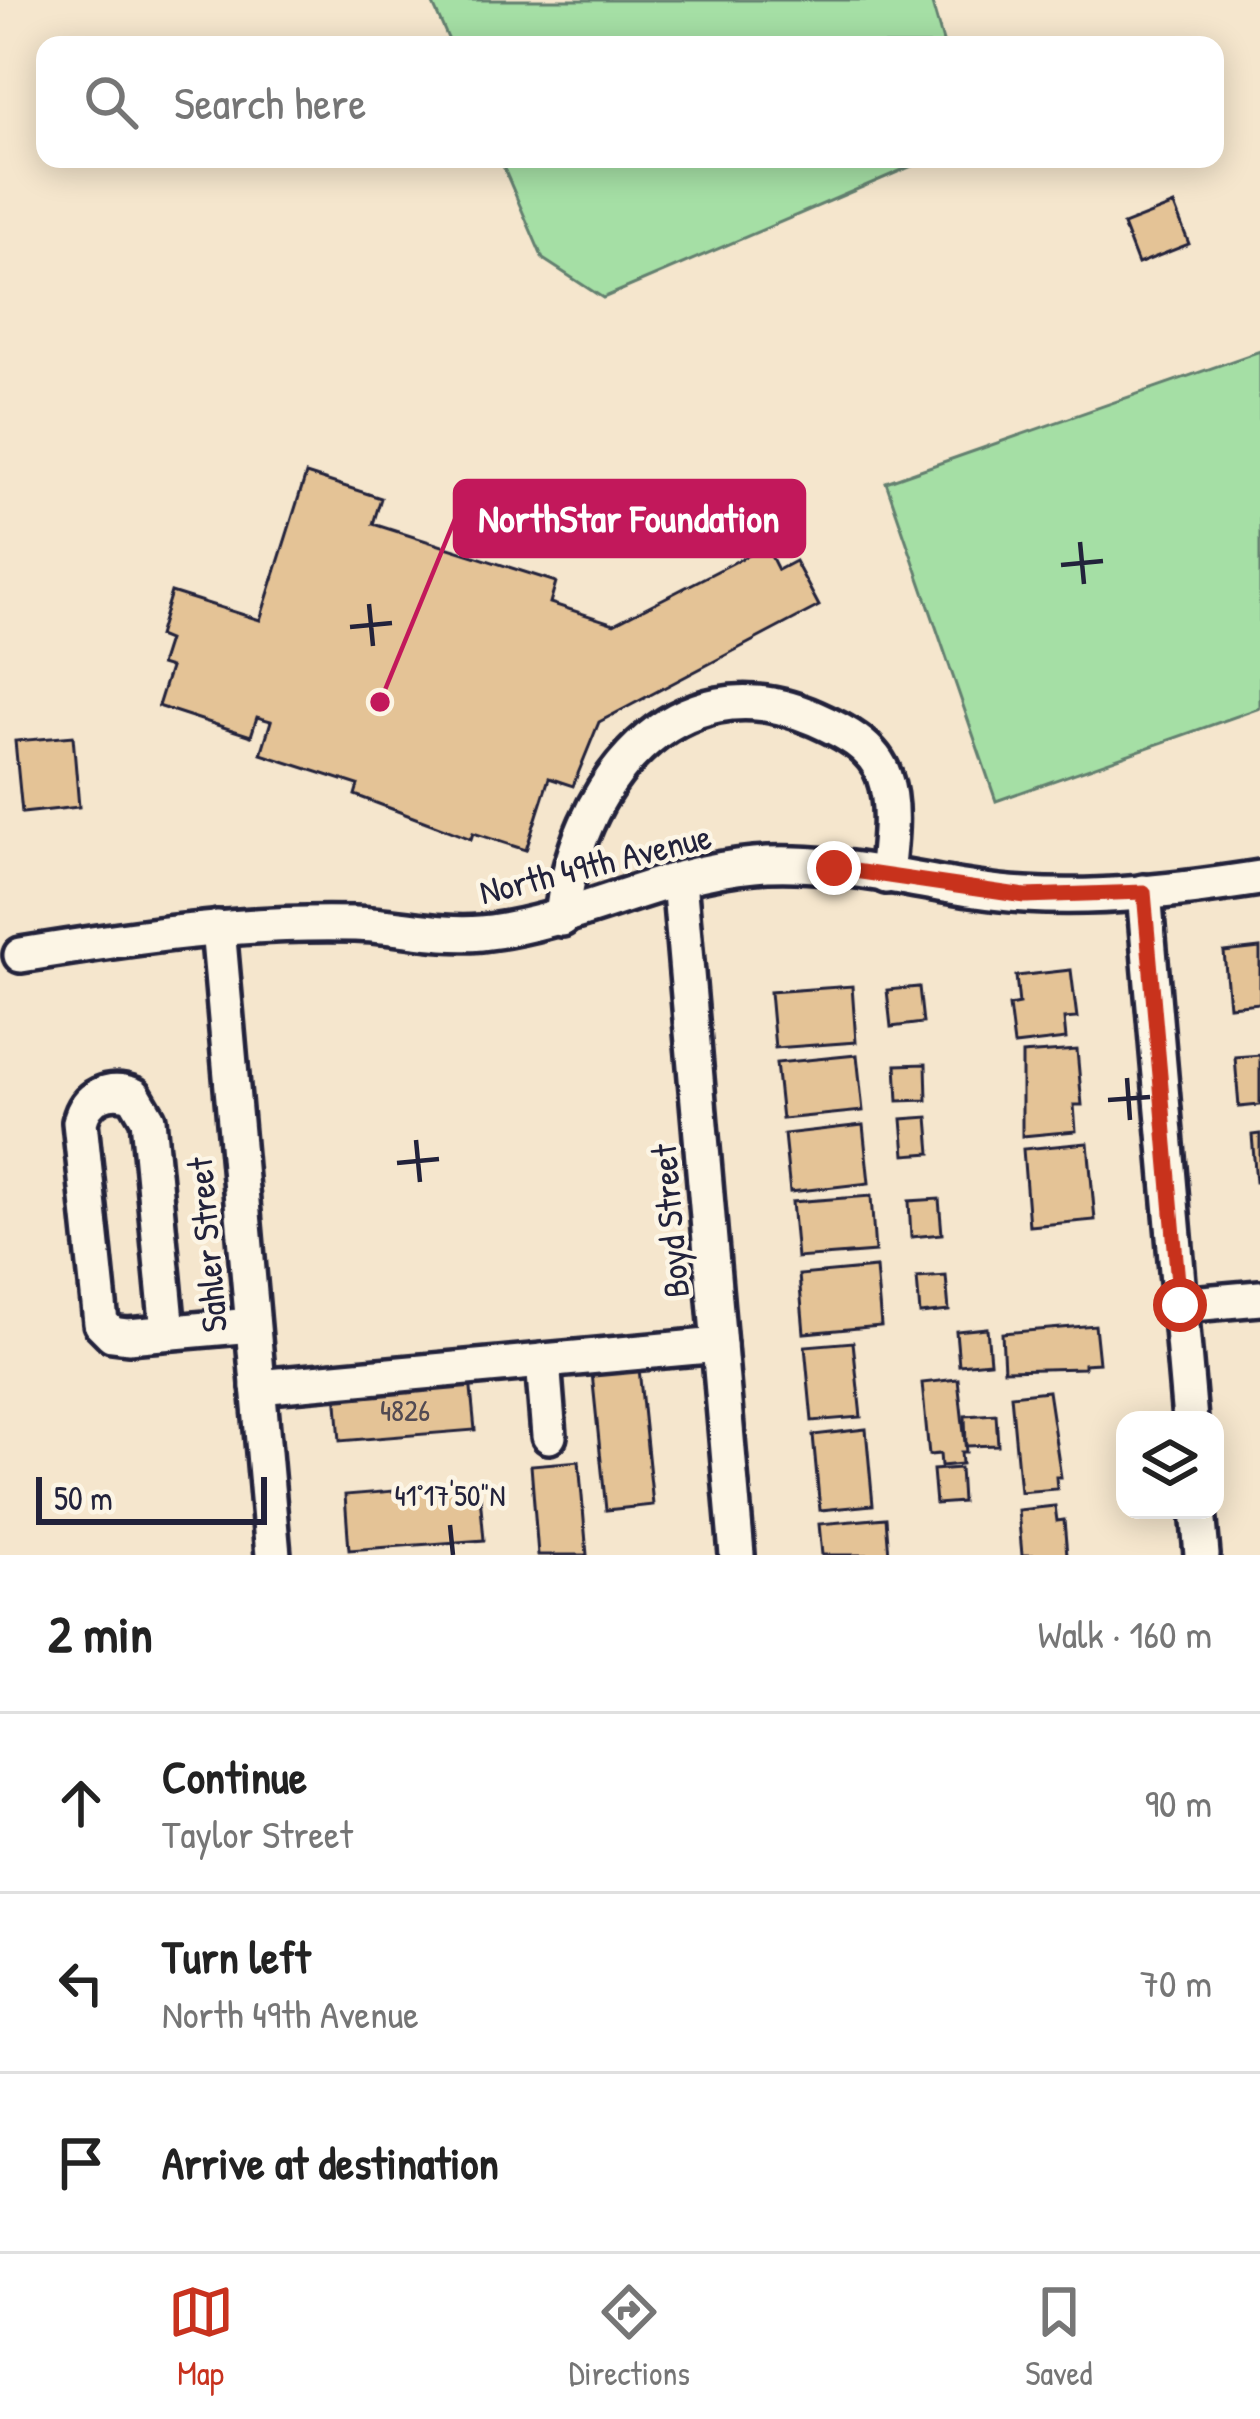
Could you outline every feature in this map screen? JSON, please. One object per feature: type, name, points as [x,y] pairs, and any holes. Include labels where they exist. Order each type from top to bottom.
[{"type":"street","points":[[562,919],[572,851],[594,800],[619,768],[650,736],[686,713],[733,704],[791,708],[854,736],[884,772],[891,812],[886,876]]},
{"type":"street","name":"North 49th Avenue","points":[[21,955],[218,928],[358,924],[450,935],[562,919],[679,880],[754,865],[886,876],[1025,896],[1144,892],[1260,878]]},
{"type":"street","name":"Boyd Street","points":[[679,880],[737,1555]]},
{"type":"street","points":[[1144,892],[1189,1411]]},
{"type":"street","name":"Sahler Street","points":[[218,928],[273,1555]]},
{"type":"street","points":[[168,1332],[148,1120],[134,1095],[111,1091],[89,1101],[80,1122],[96,1307],[112,1334],[168,1332],[253,1325]]},
{"type":"street","points":[[1180,1305],[1260,1298]]},
{"type":"street","points":[[258,1387],[719,1345]]},
{"type":"street","points":[[543,1361],[549,1436]]},
{"type":"street","points":[[1199,1519],[1202,1555]]},
{"type":"green space","points":[[431,0],[931,0],[941,36],[447,36]]},
{"type":"green space","points":[[504,168],[907,168],[603,298],[543,259]]},
{"type":"green space","points":[[1260,351],[1260,708],[996,801],[886,482]]},
{"type":"building","points":[[1174,205],[1189,244],[1138,264],[1123,225]]},
{"type":"building","points":[[306,474],[381,498],[373,524],[556,582],[550,603],[614,624],[766,546],[778,570],[795,561],[819,606],[599,722],[573,786],[549,778],[526,850],[473,833],[471,839],[355,795],[358,785],[261,754],[271,721],[257,717],[251,736],[158,706],[170,668],[160,665],[168,640],[158,636],[171,592],[260,620]]},
{"type":"building","points":[[73,736],[79,807],[22,813],[15,741]]},
{"type":"building","points":[[1260,948],[1260,1003],[1229,1006],[1224,952]]},
{"type":"building","points":[[1071,970],[1077,1018],[1064,1019],[1066,1039],[1014,1045],[1009,1006],[1019,1004],[1016,976]]},
{"type":"building","points":[[852,986],[856,1042],[775,1048],[770,992]]},
{"type":"building","points":[[919,987],[923,1023],[891,1027],[887,990]]},
{"type":"building","points":[[1077,1050],[1082,1105],[1074,1105],[1076,1131],[1022,1136],[1022,1054]]},
{"type":"building","points":[[857,1055],[863,1111],[782,1119],[776,1063]]},
{"type":"building","points":[[1260,1055],[1260,1105],[1239,1107],[1235,1057]]},
{"type":"building","points":[[926,1064],[927,1100],[898,1101],[896,1065]]},
{"type":"building","points":[[928,1117],[931,1153],[905,1155],[902,1119]]},
{"type":"building","points":[[863,1125],[869,1183],[790,1192],[784,1134]]},
{"type":"building","points":[[1260,1134],[1260,1182],[1256,1182],[1252,1135]]},
{"type":"building","points":[[1088,1143],[1095,1220],[1029,1226],[1023,1149]]},
{"type":"building","points":[[871,1196],[875,1252],[797,1258],[792,1202]]},
{"type":"building","points":[[939,1199],[942,1234],[911,1237],[909,1201]]},
{"type":"building","points":[[876,1268],[881,1326],[804,1333],[799,1275]]},
{"type":"building","points":[[946,1276],[949,1311],[920,1314],[917,1278]]},
{"type":"building","points":[[1095,1325],[1099,1363],[1084,1364],[1084,1368],[1004,1370],[1002,1333]]},
{"type":"building","points":[[987,1328],[990,1362],[959,1365],[956,1331]]},
{"type":"building","points":[[853,1342],[861,1417],[812,1421],[805,1346]]},
{"type":"building","points":[[638,1359],[653,1505],[606,1510],[591,1363]]},
{"type":"building","points":[[470,1379],[475,1430],[340,1441],[336,1390]]},
{"type":"building","points":[[958,1379],[966,1452],[961,1452],[962,1464],[941,1466],[940,1454],[929,1455],[922,1383]]},
{"type":"building","points":[[1048,1391],[1061,1477],[1056,1477],[1057,1489],[1020,1492],[1011,1395]]},
{"type":"building","points":[[996,1414],[998,1445],[966,1446],[965,1416]]},
{"type":"building","points":[[866,1429],[873,1505],[820,1510],[813,1435]]},
{"type":"building","points":[[579,1461],[587,1555],[538,1555],[531,1465]]},
{"type":"building","points":[[960,1468],[962,1502],[936,1504],[933,1470]]},
{"type":"building","points":[[479,1484],[484,1540],[349,1550],[345,1495]]},
{"type":"building","points":[[1055,1506],[1057,1521],[1064,1520],[1067,1555],[1022,1555],[1018,1510]]},
{"type":"building","points":[[886,1518],[889,1555],[822,1555],[819,1524]]},
{"type":"place","name":"NorthStar Foundation","points":[[380,702]]},
{"type":"route","points":[[834,868],[1025,896],[1144,892],[1180,1305]]}]
